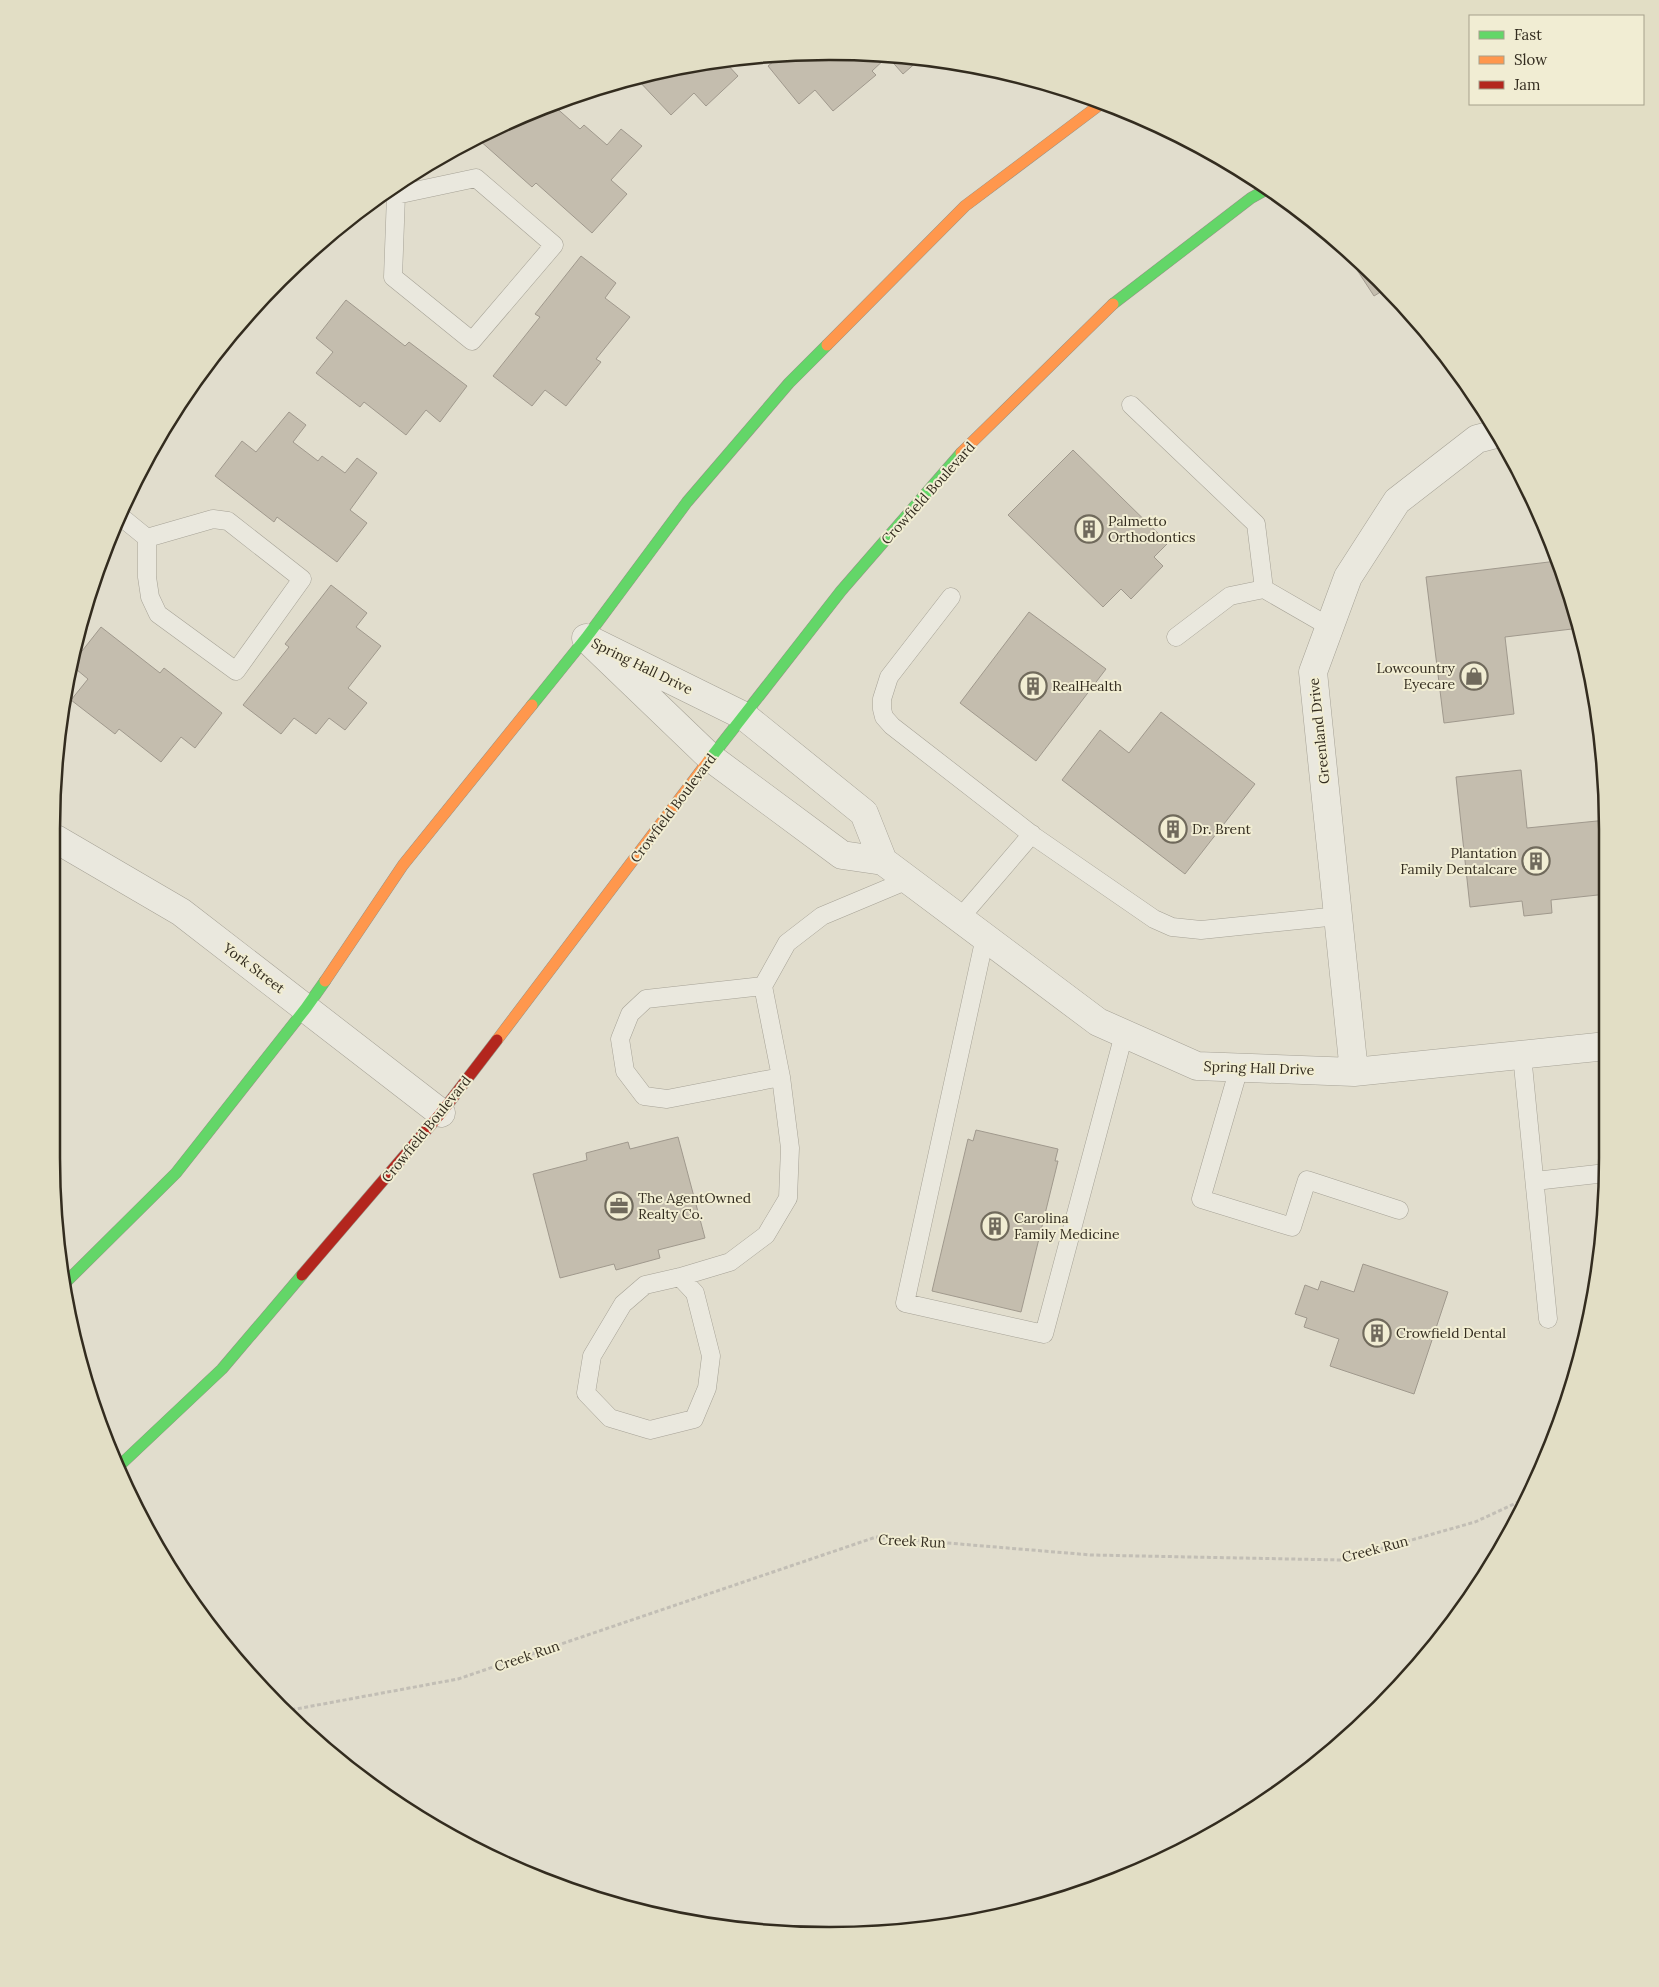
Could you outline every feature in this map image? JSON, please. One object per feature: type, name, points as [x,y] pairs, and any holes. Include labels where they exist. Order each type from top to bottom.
[{"type":"main road","points":[[70,1278],[176,1173],[306,1008],[404,865],[586,638],[687,502],[789,383],[965,206],[1095,108]]},
{"type":"main road","name":"Crowfield Boulevard","points":[[123,1461],[222,1369],[441,1113],[711,758],[841,591],[961,453],[1114,302],[1261,193]]},
{"type":"street","name":"Greenland Drive","points":[[1354,1072],[1312,672],[1348,577],[1397,501],[1477,439],[1490,436]]},
{"type":"street","name":"Spring Hall Drive","points":[[586,638],[744,716],[864,813],[883,861]]},
{"type":"street","name":"Spring Hall Drive","points":[[586,638],[711,758],[842,855],[883,861],[1098,1022],[1197,1066],[1354,1072],[1599,1047]]},
{"type":"street","name":"York Street","points":[[60,841],[181,912],[441,1113]]},
{"type":"lane","points":[[393,196],[393,277],[472,341],[554,245],[476,178],[401,191]]},
{"type":"lane","points":[[1131,405],[1256,524],[1264,589]]},
{"type":"lane","points":[[213,519],[228,521],[302,579],[236,670],[158,614],[150,598],[147,577],[147,538],[213,519]]},
{"type":"lane","points":[[125,520],[147,538]]},
{"type":"lane","points":[[1176,637],[1230,596],[1264,589],[1330,627]]},
{"type":"lane","points":[[951,597],[889,677],[882,699],[882,709],[884,717],[892,726],[1032,834],[1129,903],[1154,919],[1172,927],[1200,930],[1338,916]]},
{"type":"lane","points":[[960,918],[1032,834]]},
{"type":"lane","points":[[680,1277],[695,1293],[711,1356],[707,1388],[694,1419],[650,1430],[610,1418],[586,1393],[592,1356],[623,1304],[645,1285],[730,1262],[766,1235],[788,1198],[790,1148],[781,1077],[764,986],[787,943],[822,916],[908,880]]},
{"type":"lane","points":[[985,937],[905,1303],[1044,1334],[1124,1034]]},
{"type":"lane","points":[[764,986],[646,999],[630,1014],[620,1039],[625,1071],[644,1096],[667,1099],[781,1077]]},
{"type":"lane","points":[[1522,1055],[1548,1319]]},
{"type":"lane","points":[[1239,1068],[1201,1199],[1292,1227],[1307,1180],[1399,1210]]},
{"type":"lane","points":[[1534,1181],[1598,1174]]},
{"type":"path","name":"Creek Run","points":[[294,1710],[458,1679],[876,1537],[1091,1555],[1340,1560],[1475,1522],[1518,1502]]},
{"type":"building","points":[[830,60],[881,62],[872,71],[876,75],[833,111],[815,90],[799,104],[768,66],[772,63],[779,62]]},
{"type":"building","points":[[894,63],[913,65],[903,74]]},
{"type":"building","points":[[730,67],[738,76],[706,106],[694,93],[671,115],[641,83]]},
{"type":"building","points":[[559,110],[580,129],[584,125],[607,145],[621,129],[642,146],[611,180],[627,194],[592,233],[536,183],[532,187],[482,143]]},
{"type":"building","points":[[581,256],[616,283],[605,298],[630,317],[596,359],[601,362],[566,406],[545,390],[532,406],[493,376],[540,317],[535,314]]},
{"type":"building","points":[[1356,269],[1380,292],[1374,296]]},
{"type":"building","points":[[346,300],[405,346],[409,342],[467,386],[440,422],[426,410],[406,435],[364,402],[360,407],[316,373],[333,352],[316,338]]},
{"type":"building","points":[[289,412],[306,425],[293,442],[318,461],[322,456],[345,473],[357,458],[377,473],[350,510],[367,523],[337,562],[277,517],[274,522],[215,476],[242,441],[256,452]]},
{"type":"building","name":"Palmetto Orthodontics","points":[[1073,450],[1168,543],[1154,557],[1163,566],[1131,599],[1121,589],[1103,607],[1008,515]]},
{"type":"building","name":"Lowcountry Eyecare","points":[[1550,562],[1572,629],[1505,637],[1514,714],[1444,723],[1426,577]]},
{"type":"building","points":[[331,585],[367,613],[356,627],[381,646],[348,688],[367,703],[345,730],[329,718],[316,734],[294,718],[281,734],[243,705],[289,647],[285,644]]},
{"type":"building","name":"RealHealth","points":[[1029,612],[1106,669],[1036,761],[960,703]]},
{"type":"building","points":[[101,627],[160,673],[164,668],[222,713],[195,748],[181,737],[161,762],[119,729],[115,734],[72,700],[88,679],[77,670],[81,652]]},
{"type":"building","name":"Dr. Brent","points":[[1161,712],[1255,784],[1185,874],[1062,780],[1100,730],[1129,753]]},
{"type":"building","name":"Plantation Family Dentalcare","points":[[1521,770],[1527,828],[1599,821],[1599,895],[1551,900],[1552,913],[1524,916],[1522,901],[1470,907],[1456,777]]},
{"type":"building","name":"Carolina Family Medicine","points":[[976,1130],[1058,1149],[1055,1161],[1058,1161],[1021,1312],[932,1291],[968,1139],[973,1141]]},
{"type":"building","name":"The AgentOwned Realty Co.","points":[[678,1137],[705,1238],[658,1250],[660,1258],[616,1270],[614,1264],[560,1278],[533,1174],[587,1160],[586,1153],[628,1142],[630,1149]]},
{"type":"building","name":"Crowfield Dental","points":[[1363,1264],[1448,1292],[1414,1394],[1330,1366],[1339,1339],[1304,1327],[1307,1318],[1295,1314],[1305,1285],[1318,1290],[1321,1281],[1354,1292]]},
{"type":"traffic: fast","points":[[1113,304],[1251,198],[1261,193]]},
{"type":"traffic: fast","points":[[532,705],[586,638],[687,502],[789,383],[827,345]]},
{"type":"traffic: fast","points":[[709,760],[841,591],[961,453]]},
{"type":"traffic: fast","points":[[70,1278],[176,1173],[306,1008],[325,981]]},
{"type":"traffic: fast","points":[[123,1462],[222,1369],[302,1275]]},
{"type":"traffic: slow","points":[[827,345],[965,206],[1095,108]]},
{"type":"traffic: slow","points":[[961,453],[1113,304]]},
{"type":"traffic: slow","points":[[325,981],[403,865],[532,705]]},
{"type":"traffic: slow","points":[[497,1040],[709,760]]},
{"type":"traffic: jam","points":[[302,1275],[441,1113],[497,1040]]},
{"type":"place","name":"Palmetto Orthodontics","points":[[1089,529]]},
{"type":"place","name":"Lowcountry Eyecare","points":[[1474,676]]},
{"type":"place","name":"RealHealth","points":[[1033,686]]},
{"type":"place","name":"Dr. Brent","points":[[1173,829]]},
{"type":"place","name":"Plantation Family Dentalcare","points":[[1536,861]]},
{"type":"place","name":"The AgentOwned Realty Co.","points":[[619,1206]]},
{"type":"place","name":"Carolina Family Medicine","points":[[995,1226]]},
{"type":"place","name":"Crowfield Dental","points":[[1377,1333]]}]
